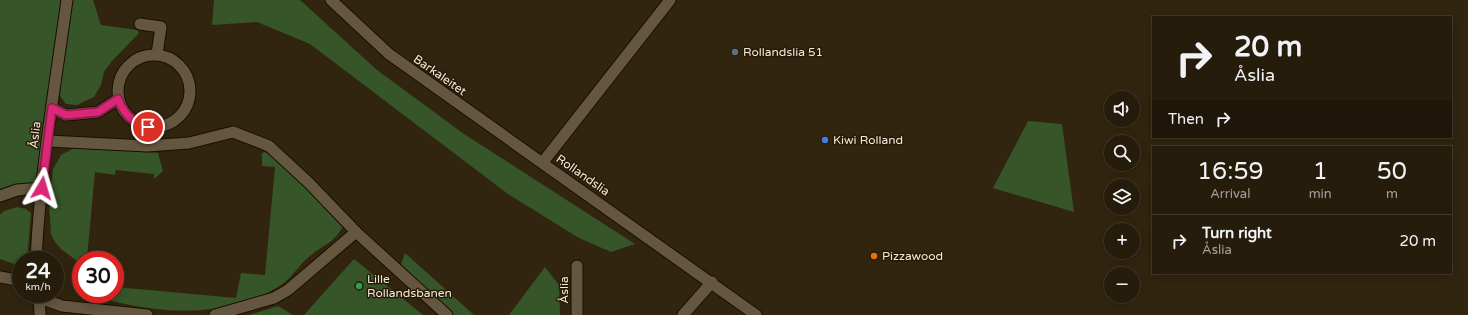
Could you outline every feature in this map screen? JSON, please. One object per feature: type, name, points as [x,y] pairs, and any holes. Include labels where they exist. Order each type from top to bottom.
[{"type":"street","name":"Åslia","points":[[37,251],[42,188],[67,0]]},
{"type":"street","name":"Barkaleitet","points":[[331,0],[389,54],[543,162]]},
{"type":"street","name":"Rollandslia","points":[[670,0],[543,162],[756,315]]},
{"type":"street","points":[[140,24],[161,27],[157,54]]},
{"type":"street","points":[[157,54],[168,57],[178,63],[186,73],[190,84],[190,96],[187,107],[180,117],[170,124],[159,127],[148,127],[133,121],[122,109],[118,99],[117,87],[120,76],[126,66],[140,57],[157,54]]},
{"type":"street","name":"Åslia","points":[[52,108],[66,115],[98,112],[118,99]]},
{"type":"street","points":[[159,127],[165,145]]},
{"type":"street","points":[[48,141],[147,146],[189,143],[233,132],[269,146],[309,183],[356,232],[447,315]]},
{"type":"street","points":[[0,196],[17,190],[42,188]]},
{"type":"street","points":[[215,315],[274,298],[288,290],[356,232]]},
{"type":"street","name":"Åslia","points":[[577,266],[577,315]]},
{"type":"street","points":[[0,277],[12,279]]},
{"type":"street","points":[[683,315],[712,282]]},
{"type":"street","points":[[40,303],[40,315]]},
{"type":"street","points":[[55,303],[62,306],[147,315]]},
{"type":"green space","points":[[0,0],[66,0],[42,188],[0,190]]},
{"type":"green space","points":[[73,0],[93,0],[101,25],[137,30],[139,33],[112,61],[104,72],[101,85],[94,97],[77,105],[66,104],[60,96],[61,71]]},
{"type":"green space","points":[[214,0],[300,0],[377,70],[464,134],[635,244],[611,252],[579,238],[508,194],[310,44],[257,22],[212,25]]},
{"type":"green space","points":[[1028,121],[1062,124],[1074,212],[993,188]]},
{"type":"green space","points":[[76,147],[158,153],[163,171],[154,179],[154,174],[116,170],[115,175],[95,172],[88,251],[72,251],[72,257],[61,249],[51,234],[49,202],[53,169],[61,155]]},
{"type":"green space","points":[[265,152],[278,159],[344,225],[333,240],[306,259],[283,284],[262,296],[244,302],[206,310],[186,311],[148,308],[122,303],[124,303],[124,288],[236,298],[241,273],[265,275],[275,167],[262,166],[262,153]]},
{"type":"green space","points":[[17,207],[26,209],[31,213],[28,251],[12,251],[12,263],[0,259],[0,215],[4,211]]},
{"type":"green space","points":[[405,253],[474,315],[454,315],[400,267]]},
{"type":"green space","name":"Lille Rollandsbanen","points":[[354,259],[423,315],[304,315]]},
{"type":"green space","points":[[545,267],[559,285],[560,315],[509,315]]},
{"type":"green space","points":[[278,306],[293,315],[249,315]]},
{"type":"place","name":"Rollandslia 51","points":[[735,52]]},
{"type":"place","name":"Kiwi Rolland","points":[[825,140]]},
{"type":"place","name":"Pizzawood","points":[[874,256]]},
{"type":"place","name":"Lille Rollandsbanen","points":[[359,286]]},
{"type":"route","points":[[42,188],[52,108],[66,115],[98,112],[118,99],[122,109],[129,118],[138,124],[148,127]]}]
